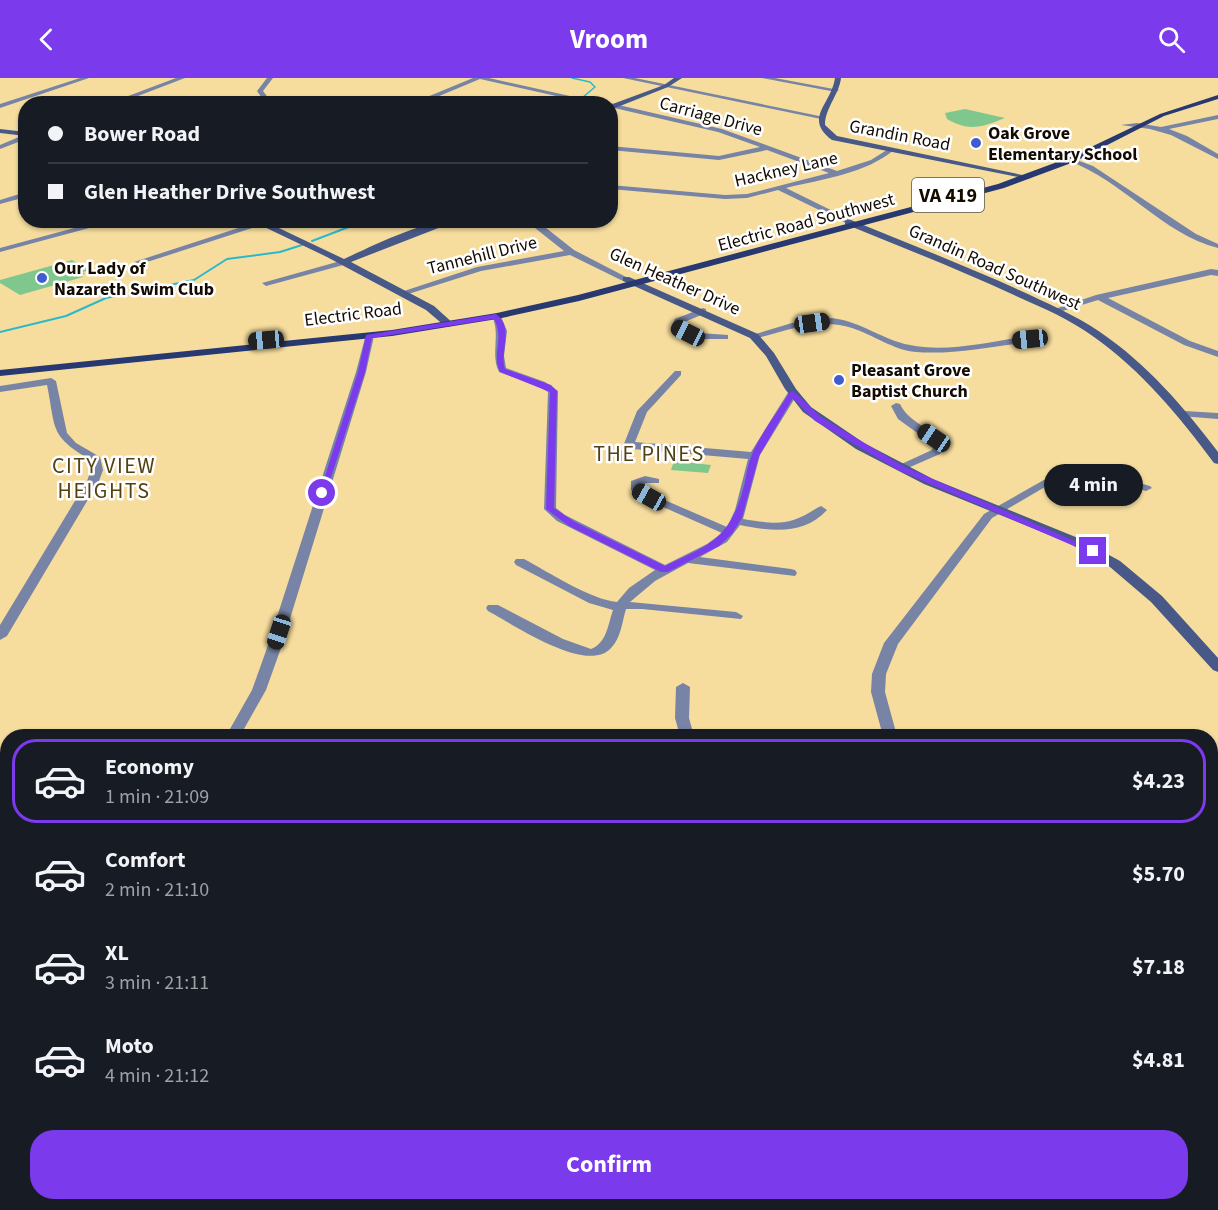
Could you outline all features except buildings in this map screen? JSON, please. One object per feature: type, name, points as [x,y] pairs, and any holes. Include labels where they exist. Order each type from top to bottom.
[{"type":"main road","name":"Electric Road Southwest","points":[[630,281],[1028,177],[1071,160],[1176,110],[1218,95]]},
{"type":"main road","name":"Electric Road Southwest","points":[[669,268],[853,223],[1017,174],[1058,158],[1163,108],[1218,95]]},
{"type":"main road","name":"Electric Road","points":[[0,366],[496,316],[579,298],[669,268]]},
{"type":"main road","name":"Electric Road","points":[[0,373],[369,336],[448,322],[630,281]]},
{"type":"street","points":[[73,78],[84,79]]},
{"type":"street","points":[[132,96],[182,78]]},
{"type":"street","points":[[264,96],[260,91],[270,78]]},
{"type":"street","points":[[433,96],[479,78],[565,96]]},
{"type":"street","points":[[626,78],[821,117]]},
{"type":"street","points":[[618,103],[666,86],[679,78]]},
{"type":"street","points":[[765,78],[836,90]]},
{"type":"street","name":"Grandin Road","points":[[838,78],[836,90],[821,117],[824,130],[836,138],[1028,177]]},
{"type":"street","points":[[31,96],[84,79]]},
{"type":"street","points":[[0,106],[18,100]]},
{"type":"street","name":"Carriage Drive","points":[[618,108],[720,130],[836,173]]},
{"type":"street","points":[[1162,129],[1218,117]]},
{"type":"street","points":[[1124,125],[1143,125],[1162,129],[1190,139],[1218,157]]},
{"type":"street","points":[[0,130],[18,133]]},
{"type":"street","points":[[0,147],[18,139]]},
{"type":"street","points":[[618,149],[719,158],[770,147]]},
{"type":"street","name":"Hackney Lane","points":[[618,188],[725,198],[747,196],[836,173],[873,161],[892,149]]},
{"type":"street","points":[[1071,160],[1091,168],[1193,236],[1218,246]]},
{"type":"street","points":[[779,188],[853,223]]},
{"type":"street","points":[[0,202],[18,196]]},
{"type":"street","name":"Grandin Road Southwest","points":[[853,223],[985,278],[1056,310],[1089,329],[1115,348],[1184,414],[1218,460]]},
{"type":"street","points":[[0,250],[84,228]]},
{"type":"street","points":[[138,262],[241,228]]},
{"type":"street","points":[[273,228],[300,239],[402,293],[448,322]]},
{"type":"street","points":[[266,283],[344,262],[388,243],[432,228]]},
{"type":"street","name":"Glen Heather Drive","points":[[541,228],[571,252],[754,336],[769,351],[793,393],[818,419],[901,468],[1062,537],[1113,563],[1147,591],[1218,667]]},
{"type":"street","name":"Tannehill Drive","points":[[402,293],[480,269],[571,252]]},
{"type":"street","points":[[1056,310],[1099,297],[1215,273]]},
{"type":"street","points":[[1099,297],[1185,343],[1218,354]]},
{"type":"street","points":[[702,311],[678,321],[676,327],[699,336],[725,337]]},
{"type":"street","points":[[496,316],[504,331],[500,362],[502,370],[554,391],[550,509],[567,521],[665,570]]},
{"type":"street","points":[[754,336],[799,325],[839,321],[855,325],[900,346],[914,349],[1030,339]]},
{"type":"street","points":[[237,729],[259,690],[274,648],[361,372],[369,336]]},
{"type":"street","points":[[623,459],[648,403],[678,372]]},
{"type":"street","points":[[0,389],[51,381],[62,434],[72,445],[96,459],[97,470],[93,481],[6,615],[0,636]]},
{"type":"street","points":[[493,608],[574,650],[591,653],[605,646],[611,639],[620,607],[631,593],[665,570],[716,544],[732,526],[747,493],[755,456],[793,393]]},
{"type":"street","points":[[896,406],[900,416],[934,438],[939,445],[936,452],[901,468]]},
{"type":"street","points":[[1184,414],[1218,416]]},
{"type":"street","points":[[629,445],[755,456]]},
{"type":"street","points":[[887,729],[881,711],[878,692],[879,674],[891,643],[988,516],[1065,471],[1095,473],[1146,488]]},
{"type":"street","points":[[655,481],[640,480],[634,484],[635,488],[649,497],[732,526],[794,527],[804,523],[821,510]]},
{"type":"street","points":[[686,559],[791,573]]},
{"type":"street","points":[[520,562],[594,600],[620,607],[642,605],[736,616]]},
{"type":"street","points":[[683,687],[681,711],[685,729]]},
{"type":"green space","points":[[965,109],[1005,118],[976,127],[962,126],[947,119],[945,113]]},
{"type":"green space","name":"Our Lady of Nazareth Swim Club","points":[[72,260],[90,270],[83,272],[85,274],[81,275],[83,277],[20,295],[0,283],[0,280]]},
{"type":"green space","points":[[674,461],[711,465],[708,473],[671,470]]},
{"type":"waterway","points":[[572,78],[590,82],[595,87],[584,96]]},
{"type":"waterway","points":[[312,241],[346,228]]},
{"type":"waterway","points":[[0,332],[66,316],[106,298],[194,280],[227,259],[280,252],[302,245]]},
{"type":"place","name":"Oak Grove Elementary School","points":[[976,143]]},
{"type":"place","name":"Our Lady of Nazareth Swim Club","points":[[42,278]]},
{"type":"place","name":"Pleasant Grove Baptist Church","points":[[839,380]]},
{"type":"district","name":"THE PINES","points":[[649,453]]},
{"type":"district","name":"CITY VIEW HEIGHTS","points":[[104,478]]},
{"type":"route","points":[[322,493],[361,372],[369,336],[496,316],[504,331],[500,362],[502,370],[554,391],[550,509],[554,514],[572,524],[665,570],[723,540],[729,532],[738,518],[747,493],[755,456],[793,393],[808,412],[880,457],[928,482],[1093,551]]}]
